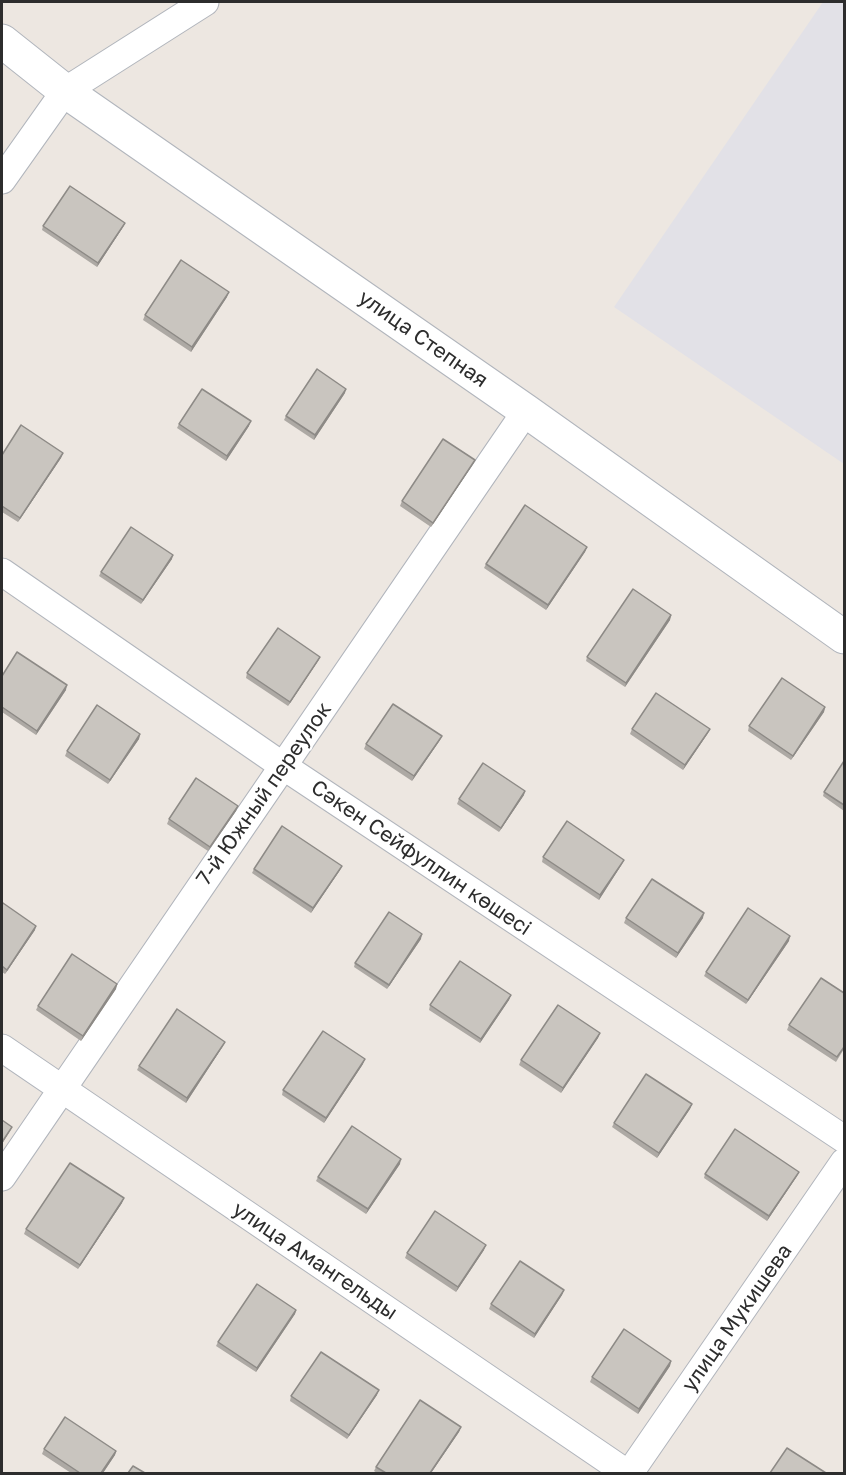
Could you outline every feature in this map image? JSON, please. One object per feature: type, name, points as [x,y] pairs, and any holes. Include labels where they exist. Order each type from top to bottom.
[{"type":"street","points":[[2,180],[65,91],[205,2]]},
{"type":"street","name":"улица Степная","points":[[2,41],[65,91],[526,411],[844,637]]},
{"type":"street","name":"7-й Южный переулок","points":[[2,1177],[526,411]]},
{"type":"street","name":"Сәкен Сейфуллин көшесі","points":[[2,572],[283,766],[844,1139]]},
{"type":"street","name":"улица Амангельды","points":[[2,1048],[628,1473]]},
{"type":"street","name":"улица Мукишева","points":[[628,1473],[844,1162]]},
{"type":"shaded area","points":[[823,2],[844,2],[844,464],[614,307]]},
{"type":"building","points":[[70,186],[125,223],[98,263],[43,226]]},
{"type":"building","points":[[181,260],[229,292],[192,347],[145,315]]},
{"type":"building","points":[[317,369],[346,389],[315,435],[286,416]]},
{"type":"building","points":[[202,389],[251,421],[227,456],[179,424]]},
{"type":"building","points":[[21,425],[63,453],[20,518],[2,506],[2,455]]},
{"type":"building","points":[[443,439],[475,460],[433,523],[402,501]]},
{"type":"building","points":[[525,505],[587,547],[548,605],[486,564]]},
{"type":"building","points":[[131,527],[173,555],[143,600],[101,572]]},
{"type":"building","points":[[633,589],[671,615],[626,683],[587,657]]},
{"type":"building","points":[[278,628],[320,657],[290,702],[247,673]]},
{"type":"building","points":[[17,652],[67,685],[37,731],[2,707],[2,676]]},
{"type":"building","points":[[782,678],[825,707],[793,756],[749,726]]},
{"type":"building","points":[[656,693],[710,729],[685,765],[632,729]]},
{"type":"building","points":[[393,704],[442,736],[414,776],[366,744]]},
{"type":"building","points":[[97,705],[140,734],[110,780],[67,751]]},
{"type":"building","points":[[844,761],[844,805],[824,792]]},
{"type":"building","points":[[483,763],[525,791],[501,828],[459,799]]},
{"type":"building","points":[[196,778],[238,806],[210,847],[169,819]]},
{"type":"building","points":[[567,821],[624,860],[600,895],[543,857]]},
{"type":"building","points":[[282,826],[342,866],[313,908],[254,869]]},
{"type":"building","points":[[652,879],[704,913],[678,953],[626,918]]},
{"type":"building","points":[[3,903],[36,926],[7,970],[2,966]]},
{"type":"building","points":[[748,908],[790,936],[748,1000],[706,972]]},
{"type":"building","points":[[389,912],[422,934],[389,985],[355,963]]},
{"type":"building","points":[[72,954],[117,984],[83,1036],[38,1006]]},
{"type":"building","points":[[460,961],[511,995],[481,1039],[430,1005]]},
{"type":"building","points":[[821,978],[844,993],[844,1047],[837,1057],[789,1025]]},
{"type":"building","points":[[558,1005],[600,1033],[563,1088],[521,1060]]},
{"type":"building","points":[[177,1009],[225,1042],[187,1098],[139,1066]]},
{"type":"building","points":[[323,1031],[365,1059],[326,1118],[283,1090]]},
{"type":"building","points":[[646,1074],[692,1104],[659,1153],[614,1123]]},
{"type":"building","points":[[2,1120],[12,1127],[2,1142]]},
{"type":"building","points":[[352,1126],[401,1159],[368,1209],[318,1177]]},
{"type":"building","points":[[735,1129],[799,1172],[769,1216],[705,1174]]},
{"type":"building","points":[[70,1163],[124,1198],[80,1265],[26,1229]]},
{"type":"building","points":[[435,1211],[486,1245],[458,1287],[407,1253]]},
{"type":"building","points":[[520,1261],[564,1290],[535,1334],[491,1304]]},
{"type":"building","points":[[257,1284],[296,1310],[257,1368],[218,1342]]},
{"type":"building","points":[[624,1329],[671,1361],[639,1409],[592,1377]]},
{"type":"building","points":[[321,1352],[379,1390],[349,1435],[291,1396]]},
{"type":"building","points":[[420,1400],[461,1427],[430,1473],[386,1473],[376,1467]]},
{"type":"building","points":[[65,1417],[116,1451],[101,1473],[80,1473],[44,1449]]},
{"type":"building","points":[[787,1448],[826,1473],[770,1473]]},
{"type":"building","points":[[133,1466],[145,1473],[128,1473]]}]
